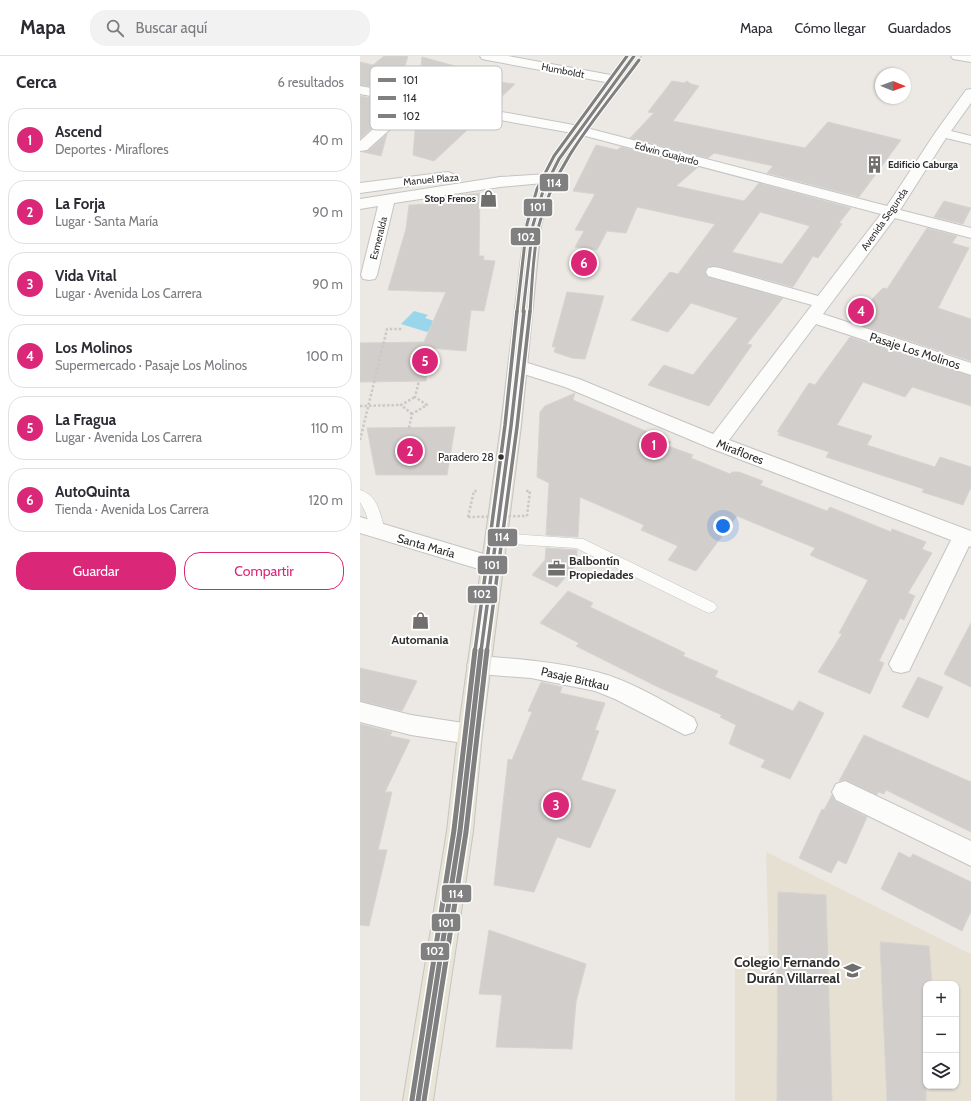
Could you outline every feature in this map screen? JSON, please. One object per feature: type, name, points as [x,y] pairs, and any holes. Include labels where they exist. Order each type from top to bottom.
[{"type":"main road","points":[[418,1101],[451,900],[470,734],[518,366],[533,225],[543,191],[559,159],[634,56]]},
{"type":"street","name":"Humboldt","points":[[487,56],[616,80]]},
{"type":"street","points":[[958,56],[971,58]]},
{"type":"street","name":"Edwin Guajardo","points":[[360,90],[370,92]]},
{"type":"street","name":"Avenida Segunda","points":[[717,443],[891,212],[942,133],[971,93]]},
{"type":"street","name":"Edwin Guajardo","points":[[502,116],[579,130],[971,233]]},
{"type":"street","points":[[362,147],[381,130]]},
{"type":"street","points":[[942,133],[971,140]]},
{"type":"street","name":"Manuel Plaza","points":[[360,188],[422,179],[489,175],[500,182]]},
{"type":"street","name":"Manuel Plaza","points":[[360,204],[500,182],[549,179]]},
{"type":"street","name":"Esmeralda","points":[[369,275],[388,200]]},
{"type":"street","points":[[714,272],[818,310]]},
{"type":"street","name":"Pasaje Los Molinos","points":[[818,310],[971,369]]},
{"type":"street","name":"Miraflores","points":[[518,366],[572,383],[717,443],[967,538],[901,664]]},
{"type":"street","name":"Santa María","points":[[369,528],[492,565]]},
{"type":"street","name":"Pasaje Bittkau","points":[[479,666],[531,669],[597,682],[623,692],[685,725]]},
{"type":"street","points":[[360,712],[411,725],[470,734]]},
{"type":"street","points":[[845,792],[971,854]]},
{"type":"lane","points":[[360,495],[371,509],[369,528]]},
{"type":"lane","points":[[496,538],[578,543],[708,607]]},
{"type":"path","points":[[360,440],[387,329],[402,329]]},
{"type":"path","points":[[360,406],[401,406],[416,397],[419,381]]},
{"type":"path","points":[[409,428],[412,414],[427,405],[416,397]]},
{"type":"path","points":[[401,406],[412,414]]},
{"type":"path","points":[[474,491],[468,517],[527,516],[530,491]]},
{"type":"shaded area","name":"Colegio Fernando Durán Villarreal","points":[[766,852],[971,954],[971,1101],[735,1101],[735,956],[769,956]]},
{"type":"water","points":[[414,311],[428,315],[425,318],[437,322],[427,332],[401,324]]},
{"type":"building","points":[[384,56],[408,56],[405,66],[370,66],[370,87],[360,85],[360,62],[373,65]]},
{"type":"building","points":[[422,57],[455,66],[421,66]]},
{"type":"building","points":[[672,81],[684,83],[687,81],[691,84],[699,86],[673,121],[805,148],[828,122],[901,140],[859,197],[767,173],[773,166],[714,153],[708,158],[630,138],[654,113],[648,112]]},
{"type":"building","points":[[502,82],[515,84],[502,96]]},
{"type":"building","points":[[360,96],[370,98],[370,130],[360,139]]},
{"type":"building","points":[[415,130],[467,130],[434,161],[413,155]]},
{"type":"building","points":[[387,134],[381,156],[363,152],[368,151]]},
{"type":"building","points":[[596,145],[617,150],[621,147],[698,167],[676,186],[744,201],[759,183],[851,208],[839,223],[842,224],[818,258],[813,256],[793,287],[720,267],[707,267],[705,273],[708,277],[783,298],[747,344],[752,345],[709,406],[648,385],[664,365],[693,375],[738,318],[691,303],[668,332],[631,320],[670,272],[678,274],[715,224],[637,207],[626,233],[607,231],[597,250],[575,247],[584,231],[575,230],[595,194],[573,191]],"holes":[[[760,212],[810,226],[782,264],[732,252]]]},
{"type":"building","points":[[480,193],[479,256],[484,256],[483,260],[495,261],[484,311],[471,310],[466,351],[429,348],[426,381],[360,382],[360,343],[424,342],[446,292],[388,290],[406,229],[409,205],[450,203],[452,196]]},
{"type":"building","points":[[944,201],[971,208],[963,224],[934,217]]},
{"type":"building","points":[[927,228],[957,236],[952,243],[969,248],[938,308],[971,319],[971,361],[858,324],[862,319],[855,317],[883,288],[887,289]]},
{"type":"building","points":[[567,292],[604,296],[585,359],[572,358],[554,352],[556,347],[552,347]]},
{"type":"building","points":[[850,337],[971,376],[971,406],[912,387],[905,397],[863,382],[837,425],[872,436],[867,445],[935,467],[940,457],[971,467],[971,487],[963,505],[922,492],[924,489],[826,457],[829,452],[778,435],[780,432],[777,432],[809,383],[815,385]]},
{"type":"building","points":[[575,393],[573,400],[671,442],[668,446],[693,455],[691,458],[730,474],[732,472],[739,472],[763,481],[760,485],[827,511],[830,507],[891,532],[892,529],[926,542],[922,549],[932,553],[908,593],[915,596],[904,620],[900,618],[879,661],[884,663],[870,694],[818,672],[842,634],[839,633],[868,580],[810,555],[815,548],[737,516],[696,571],[668,560],[678,546],[641,530],[644,525],[580,497],[578,537],[546,535],[549,483],[537,477],[540,412],[545,406]]},
{"type":"building","points":[[455,427],[447,475],[376,475],[367,428]]},
{"type":"building","name":"Balbontín Propiedades","points":[[546,548],[577,550],[577,564],[557,587],[532,575],[545,560]]},
{"type":"building","points":[[568,591],[593,603],[590,607],[685,653],[683,656],[718,671],[715,677],[793,711],[799,701],[824,713],[790,779],[761,767],[765,760],[729,744],[736,725],[720,717],[722,715],[660,688],[576,646],[579,643],[540,623]]},
{"type":"building","points":[[971,623],[971,687],[944,674]]},
{"type":"building","points":[[360,668],[417,681],[402,711],[360,701]]},
{"type":"building","points":[[918,677],[943,687],[928,718],[902,707]]},
{"type":"building","points":[[541,682],[562,687],[560,693],[605,703],[595,730],[599,731],[581,780],[616,790],[590,848],[557,837],[534,892],[494,885],[508,759],[512,760],[532,712],[528,711]]},
{"type":"building","points":[[360,724],[392,732],[390,736],[410,740],[385,792],[392,792],[378,850],[387,850],[369,926],[360,925]]},
{"type":"building","points":[[864,735],[971,782],[971,832],[886,790],[884,794],[878,792],[877,795],[846,780],[839,781]]},
{"type":"building","points":[[832,795],[835,801],[867,817],[846,864],[838,860],[831,873],[799,858],[822,809],[824,810]]},
{"type":"building","points":[[899,852],[910,858],[913,854],[971,882],[971,911],[962,931],[881,889]]},
{"type":"building","points":[[778,892],[826,895],[832,1101],[777,1101]]},
{"type":"building","points":[[489,930],[586,964],[576,1002],[572,1049],[496,1047],[502,995],[479,994]]},
{"type":"building","points":[[880,942],[929,946],[932,981],[923,981],[923,1089],[926,1089],[926,1101],[887,1101]]},
{"type":"transit line","name":"102","points":[[412,1100],[454,830],[464,733],[505,425],[527,224],[537,189],[554,156],[627,56]]},
{"type":"transit line","name":"101","points":[[418,1101],[460,831],[470,734],[511,426],[533,225],[543,191],[559,159],[634,56]]},
{"type":"transit line","name":"114","points":[[424,1101],[466,832],[476,735],[517,427],[539,226],[549,193],[564,162],[639,60]]},
{"type":"place","name":"Edificio Caburga","points":[[875,164]]},
{"type":"place","name":"Stop Frenos","points":[[489,198]]},
{"type":"place","name":"AutoQuinta","points":[[584,263]]},
{"type":"place","name":"Los Molinos","points":[[861,311]]},
{"type":"place","name":"La Fragua","points":[[425,361]]},
{"type":"place","name":"Ascend","points":[[654,445]]},
{"type":"place","name":"La Forja","points":[[410,451]]},
{"type":"place","name":"Paradero 28","points":[[501,457]]},
{"type":"place","name":"Balbontín Propiedades","points":[[556,568]]},
{"type":"place","name":"Automania","points":[[420,621]]},
{"type":"place","name":"Vida Vital","points":[[556,805]]},
{"type":"place","name":"Colegio Fernando Durán Villarreal","points":[[853,970]]}]
